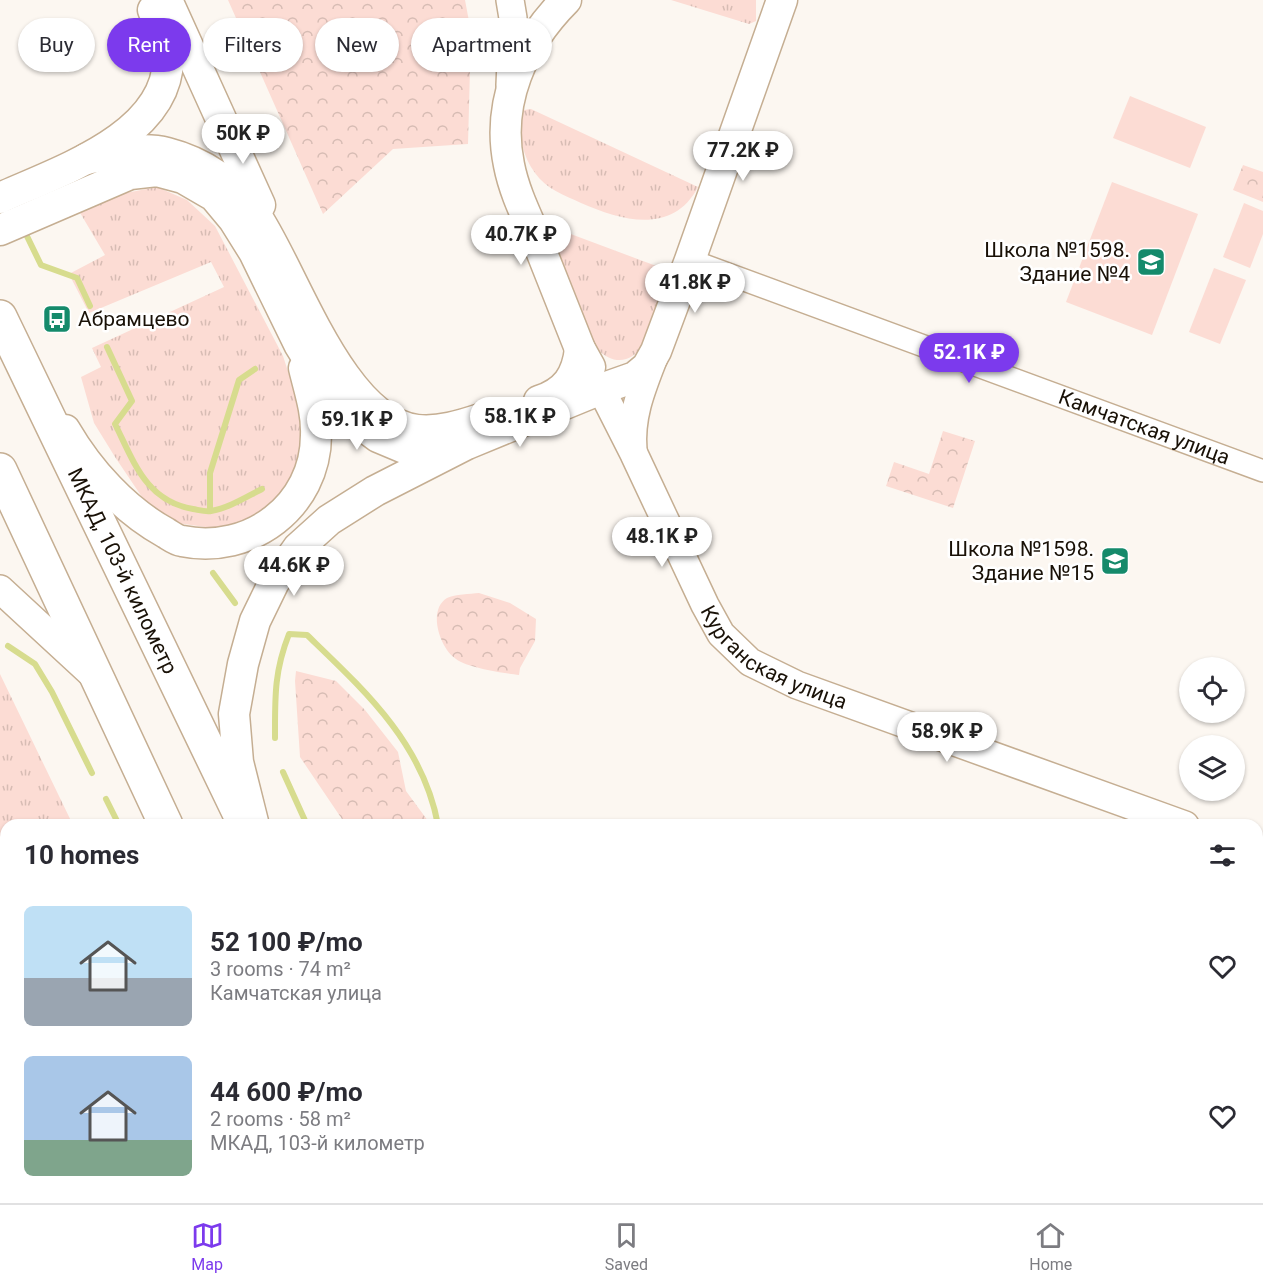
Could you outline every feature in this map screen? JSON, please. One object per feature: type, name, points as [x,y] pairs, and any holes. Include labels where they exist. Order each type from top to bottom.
[{"type":"highway","name":"МКАД, 103-й километр","points":[[0,315],[242,819]]},
{"type":"highway","points":[[0,470],[163,819]]},
{"type":"main road","points":[[0,198],[86,159],[128,133],[149,110],[161,92],[168,58],[162,29],[149,0]]},
{"type":"main road","points":[[168,0],[306,332],[328,391],[347,414],[378,437],[409,450],[438,452],[467,444]]},
{"type":"main road","name":"Курганская улица","points":[[566,0],[538,33],[525,53],[510,92],[505,127],[509,167],[516,190],[580,349],[601,389]]},
{"type":"main road","points":[[771,30],[775,9],[774,0]]},
{"type":"main road","points":[[252,819],[238,762],[234,714],[243,664],[255,621],[274,582],[298,548],[329,520],[375,491],[467,444],[635,377],[647,367],[656,351],[690,260],[782,0]]},
{"type":"main road","points":[[0,315],[73,443],[111,491],[148,523],[180,541],[207,543],[238,540],[265,527],[289,508],[305,485],[313,460],[316,435],[306,332],[255,213],[228,183],[199,165],[166,153],[137,150],[86,159]]},
{"type":"main road","points":[[2,229],[130,174],[158,171],[183,178],[214,196],[234,220],[306,332],[331,356],[359,396],[386,418],[414,429],[439,430],[545,399],[560,391],[571,380],[579,365],[580,349]]},
{"type":"street","points":[[510,0],[513,18],[510,92]]},
{"type":"street","name":"Камчатская улица","points":[[690,260],[1263,471]]},
{"type":"street","points":[[634,454],[632,434],[634,416],[656,351]]},
{"type":"street","name":"Курганская улица","points":[[601,389],[705,605],[721,634],[750,662],[797,686],[1168,819]]},
{"type":"street","points":[[0,589],[97,679]]},
{"type":"green space","points":[[228,0],[465,0],[468,18],[411,18],[411,72],[470,72],[468,144],[393,149],[323,214],[260,72],[303,72],[303,18],[236,18]]},
{"type":"green space","points":[[671,0],[756,0],[756,21],[749,24]]},
{"type":"green space","points":[[1130,96],[1206,127],[1190,168],[1113,138]]},
{"type":"green space","points":[[531,109],[698,187],[687,202],[675,212],[661,218],[646,220],[613,215],[568,197],[539,179],[527,160],[521,139],[519,116],[524,110]]},
{"type":"green space","points":[[1243,165],[1263,172],[1263,202],[1233,190]]},
{"type":"green space","points":[[1112,182],[1198,214],[1152,335],[1066,302]]},
{"type":"green space","points":[[157,187],[187,200],[215,226],[283,356],[300,408],[301,447],[297,473],[280,502],[249,522],[212,528],[177,523],[146,503],[94,423],[81,377],[101,367],[92,348],[224,287],[211,262],[89,313],[69,274],[105,255],[79,211],[115,195]]},
{"type":"green space","points":[[1244,203],[1263,211],[1263,234],[1250,268],[1223,257]]},
{"type":"green space","points":[[552,227],[659,267],[666,277],[644,344],[628,359],[615,360],[597,349],[547,232]]},
{"type":"green space","points":[[1214,268],[1246,280],[1220,344],[1189,332]]},
{"type":"green space","points":[[943,431],[975,441],[953,508],[886,486],[894,462],[929,474]]},
{"type":"green space","points":[[479,593],[510,603],[536,619],[535,641],[520,668],[519,675],[486,670],[461,662],[445,647],[437,620],[441,604],[450,597]]},
{"type":"green space","points":[[296,671],[336,681],[365,710],[398,752],[406,791],[427,819],[342,819],[300,757]]},
{"type":"green space","points":[[0,674],[70,819],[0,819]]},
{"type":"waterway","points":[[23,228],[41,265],[77,278],[90,306]]},
{"type":"waterway","points":[[107,347],[132,401],[115,424],[136,465],[153,489],[177,505],[207,511],[231,505],[262,489]]},
{"type":"waterway","points":[[210,511],[210,473],[239,380],[255,369]]},
{"type":"waterway","points":[[213,573],[235,603]]},
{"type":"waterway","points":[[275,738],[276,685],[284,648],[289,634],[307,635],[370,698],[405,743],[419,768],[436,819]]},
{"type":"waterway","points":[[8,646],[35,664],[52,692],[92,773]]},
{"type":"waterway","points":[[283,772],[304,819]]},
{"type":"waterway","points":[[106,799],[116,819]]},
{"type":"place","name":"Школа №1598. Здание №4","points":[[1151,262]]},
{"type":"place","name":"Абрамцево","points":[[57,319]]},
{"type":"place","name":"Школа №1598. Здание №15","points":[[1115,561]]}]
